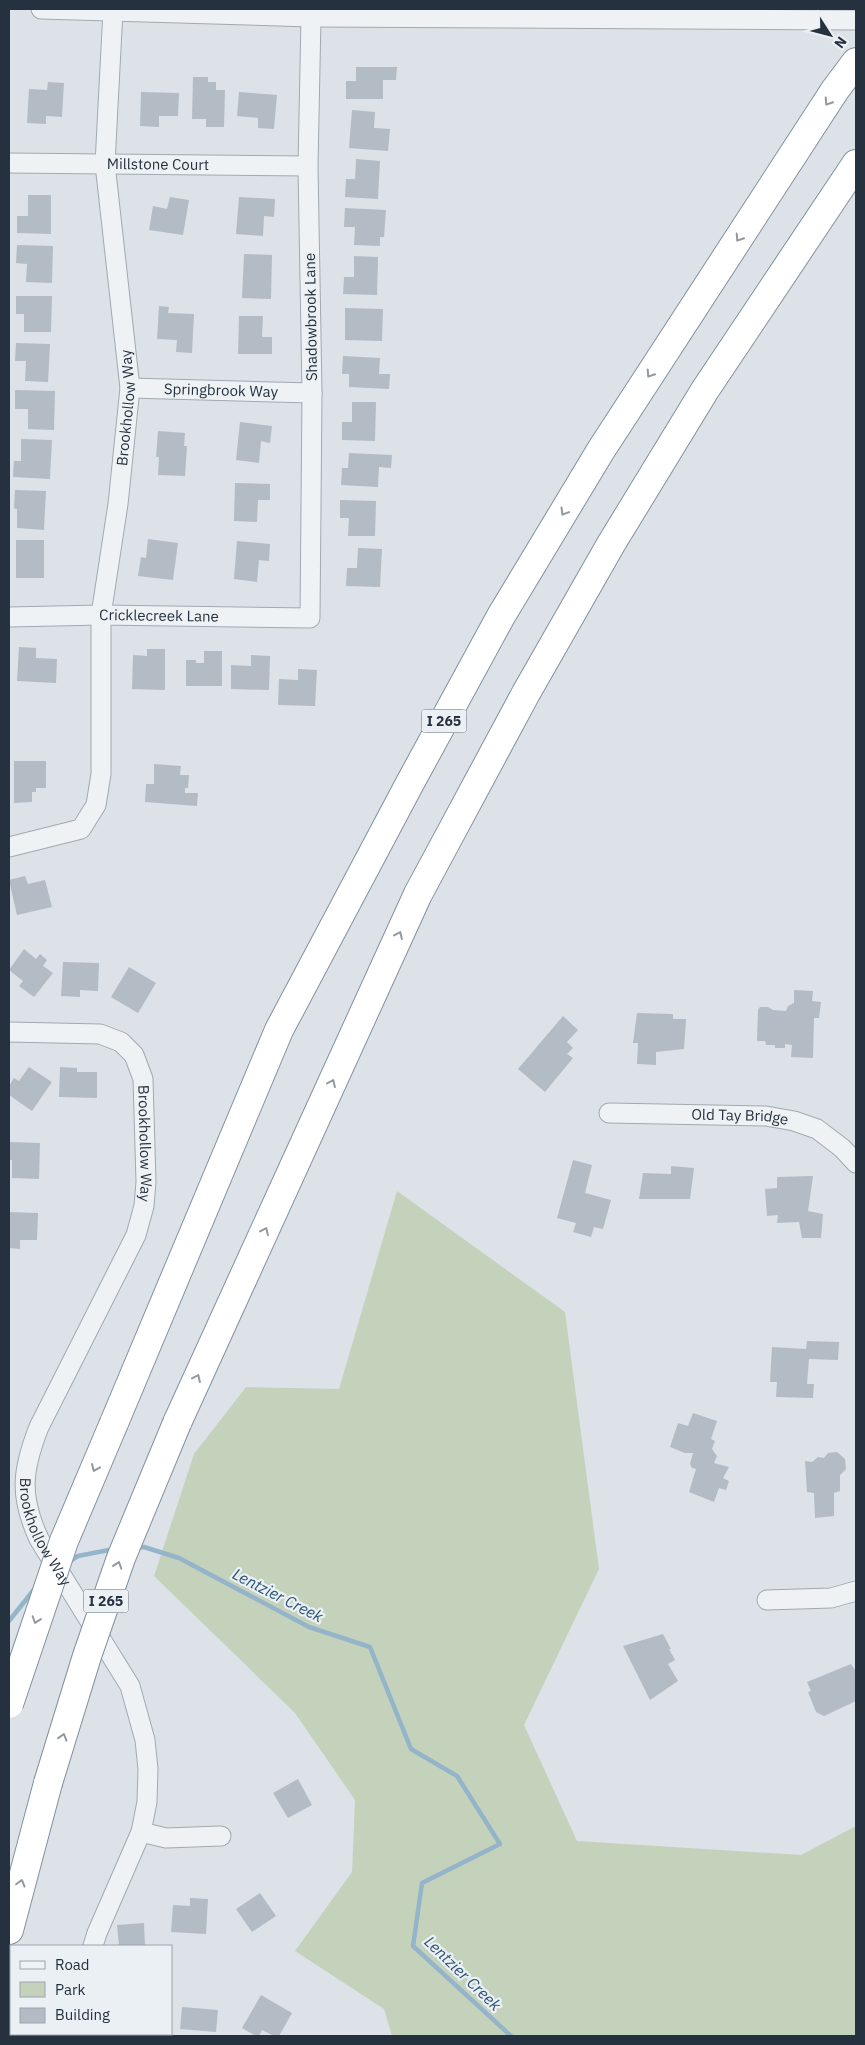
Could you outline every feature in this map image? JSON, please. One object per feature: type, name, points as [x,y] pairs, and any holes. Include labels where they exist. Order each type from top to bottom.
[{"type":"highway","name":"I 265","points":[[9,1704],[64,1541],[280,1030],[419,766],[502,616],[601,450],[856,62]]},
{"type":"highway","name":"I 265","points":[[9,1930],[48,1783],[87,1656],[121,1558],[177,1423],[418,894],[526,693],[611,544],[705,390],[856,164]]},
{"type":"street","points":[[41,9],[311,17],[535,14],[850,20]]},
{"type":"street","name":"Brookhollow Way","points":[[9,847],[81,829],[96,805],[101,774],[101,615],[118,504],[130,388],[106,164],[113,10]]},
{"type":"street","name":"Shadowbrook Lane","points":[[310,618],[312,393],[308,166],[311,17]]},
{"type":"street","name":"Millstone Court","points":[[9,163],[308,166]]},
{"type":"street","name":"Springbrook Way","points":[[130,388],[312,393]]},
{"type":"street","name":"Cricklecreek Lane","points":[[9,618],[101,615],[310,618]]},
{"type":"street","name":"Brookhollow Way","points":[[9,1032],[100,1034],[121,1042],[134,1055],[144,1079],[146,1182],[144,1206],[136,1235],[39,1427],[30,1449],[25,1493],[29,1517],[39,1539],[130,1686],[145,1740],[148,1768],[146,1802],[141,1832],[93,1945]]},
{"type":"street","name":"Old Tay Bridge","points":[[609,1113],[766,1116],[794,1121],[817,1129],[842,1148],[856,1163]]},
{"type":"street","points":[[767,1600],[831,1598],[856,1591]]},
{"type":"street","points":[[141,1832],[166,1838],[221,1836]]},
{"type":"green space","points":[[397,1191],[565,1312],[599,1569],[524,1725],[577,1841],[801,1855],[856,1826],[856,2036],[392,2036],[384,2009],[295,1951],[352,1872],[355,1800],[295,1713],[154,1576],[194,1454],[246,1387],[339,1389]]},
{"type":"building","points":[[356,67],[397,67],[396,80],[383,80],[383,99],[346,99],[346,81],[356,81]]},
{"type":"building","points":[[193,77],[208,77],[208,82],[216,82],[216,90],[225,90],[224,127],[206,127],[206,119],[192,119]]},
{"type":"building","points":[[48,82],[64,83],[62,117],[46,116],[46,124],[27,123],[29,89],[47,90]]},
{"type":"building","points":[[141,92],[179,93],[178,116],[159,116],[159,127],[140,126]]},
{"type":"building","points":[[239,92],[277,95],[274,129],[258,128],[258,118],[237,116]]},
{"type":"building","points":[[352,110],[375,112],[374,128],[390,129],[388,151],[349,148]]},
{"type":"building","points":[[356,159],[380,161],[378,199],[345,197],[346,179],[355,179]]},
{"type":"building","points":[[28,195],[51,195],[51,234],[17,233],[17,216],[28,216]]},
{"type":"building","points":[[170,197],[189,200],[183,235],[149,230],[153,206],[167,209]]},
{"type":"building","points":[[239,197],[275,199],[274,217],[264,216],[263,236],[236,234]]},
{"type":"building","points":[[345,208],[386,210],[384,237],[380,237],[380,246],[354,245],[355,227],[344,227]]},
{"type":"building","points":[[17,245],[53,246],[52,283],[26,282],[27,264],[16,263]]},
{"type":"building","points":[[244,254],[272,255],[271,299],[242,298]]},
{"type":"building","points":[[354,256],[378,257],[377,295],[343,294],[344,277],[354,277]]},
{"type":"building","points":[[16,296],[52,296],[51,332],[24,332],[24,314],[16,314]]},
{"type":"building","points":[[159,306],[169,307],[168,313],[194,314],[192,353],[176,352],[177,340],[157,339]]},
{"type":"building","points":[[345,308],[383,309],[382,341],[345,340]]},
{"type":"building","points":[[239,316],[263,316],[262,337],[272,337],[272,354],[238,354]]},
{"type":"building","points":[[16,343],[50,344],[48,382],[25,381],[26,361],[15,361]]},
{"type":"building","points":[[343,356],[380,358],[379,374],[390,374],[389,389],[349,387],[349,374],[342,374]]},
{"type":"building","points":[[15,390],[55,391],[54,430],[28,429],[28,409],[15,409]]},
{"type":"building","points":[[352,402],[376,402],[375,441],[342,440],[342,422],[352,422]]},
{"type":"building","points":[[240,422],[272,426],[270,443],[261,441],[259,463],[236,460]]},
{"type":"building","points":[[158,431],[185,433],[184,446],[187,446],[185,476],[158,475],[159,457],[156,457]]},
{"type":"building","points":[[21,439],[52,440],[50,479],[13,477],[14,461],[21,461]]},
{"type":"building","points":[[349,453],[392,455],[391,468],[379,467],[378,487],[341,485],[342,468],[348,468]]},
{"type":"building","points":[[235,483],[270,484],[270,500],[258,500],[257,522],[234,521]]},
{"type":"building","points":[[15,490],[46,491],[44,530],[17,528],[17,509],[14,508]]},
{"type":"building","points":[[340,500],[376,501],[375,536],[348,536],[349,518],[340,518]]},
{"type":"building","points":[[148,539],[178,543],[173,580],[138,576],[141,557],[146,558]]},
{"type":"building","points":[[16,540],[44,540],[44,578],[16,578]]},
{"type":"building","points":[[237,541],[270,544],[269,561],[259,560],[257,582],[234,579]]},
{"type":"building","points":[[358,548],[382,549],[380,587],[346,586],[347,568],[357,568]]},
{"type":"building","points":[[19,647],[36,648],[36,658],[57,659],[56,683],[17,681]]},
{"type":"building","points":[[147,649],[165,649],[165,690],[132,689],[133,655],[147,656]]},
{"type":"building","points":[[204,651],[222,651],[222,686],[186,686],[186,660],[196,660],[196,663],[204,663]]},
{"type":"building","points":[[251,655],[270,656],[269,690],[231,689],[231,665],[251,666]]},
{"type":"building","points":[[298,669],[317,670],[315,706],[278,705],[279,679],[298,680]]},
{"type":"building","points":[[14,761],[46,761],[46,788],[36,788],[36,792],[32,792],[32,802],[14,803]]},
{"type":"building","points":[[154,764],[181,766],[180,775],[189,775],[188,788],[185,788],[185,793],[198,793],[197,806],[145,802],[146,784],[154,784]]},
{"type":"building","points":[[25,876],[28,884],[45,880],[52,907],[17,915],[9,880]]},
{"type":"building","points":[[24,949],[36,959],[40,954],[47,960],[43,966],[53,973],[34,997],[19,986],[23,981],[9,970]]},
{"type":"building","points":[[63,962],[99,963],[98,991],[80,990],[80,997],[61,996]]},
{"type":"building","points":[[129,967],[156,983],[138,1013],[111,997]]},
{"type":"building","points":[[794,990],[813,991],[812,1001],[821,1002],[819,1018],[814,1018],[813,1058],[791,1057],[792,1045],[785,1044],[785,1048],[775,1048],[775,1045],[766,1045],[765,1041],[757,1041],[758,1010],[760,1007],[786,1011],[788,1006],[794,1003]]},
{"type":"building","points":[[637,1013],[673,1014],[673,1019],[686,1019],[684,1049],[656,1052],[656,1065],[637,1064],[638,1043],[633,1043]]},
{"type":"building","points":[[563,1016],[578,1030],[567,1042],[573,1048],[567,1054],[573,1058],[545,1092],[518,1069]]},
{"type":"building","points":[[29,1067],[52,1082],[32,1111],[9,1095],[9,1086],[14,1078],[19,1081]]},
{"type":"building","points":[[60,1067],[77,1068],[77,1072],[97,1072],[97,1098],[59,1097]]},
{"type":"building","points":[[9,1142],[40,1143],[39,1179],[12,1178]]},
{"type":"building","points":[[573,1160],[592,1165],[585,1193],[611,1200],[603,1229],[594,1227],[591,1237],[573,1232],[576,1223],[557,1218]]},
{"type":"building","points":[[671,1166],[694,1168],[690,1199],[639,1199],[643,1173],[671,1174]]},
{"type":"building","points":[[813,1176],[808,1211],[823,1214],[821,1238],[802,1238],[799,1222],[777,1223],[778,1215],[767,1216],[765,1189],[777,1188],[777,1177]]},
{"type":"building","points":[[9,1212],[38,1213],[37,1240],[20,1240],[20,1249],[9,1248]]},
{"type":"building","points":[[807,1341],[839,1342],[838,1360],[809,1359],[807,1384],[814,1384],[813,1398],[776,1397],[777,1382],[770,1382],[772,1347],[806,1349]]},
{"type":"building","points":[[693,1413],[717,1421],[711,1439],[715,1441],[712,1449],[717,1456],[714,1463],[729,1467],[723,1478],[729,1481],[726,1490],[719,1488],[714,1502],[689,1492],[696,1469],[692,1468],[690,1464],[693,1453],[685,1453],[670,1447],[678,1423],[688,1426]]},
{"type":"building","points":[[837,1452],[845,1459],[846,1469],[840,1475],[840,1491],[834,1493],[834,1516],[815,1518],[814,1493],[807,1492],[805,1461],[812,1462],[818,1457],[824,1458],[828,1453]]},
{"type":"building","points":[[663,1634],[675,1660],[668,1664],[678,1681],[650,1700],[623,1646]]},
{"type":"building","points":[[851,1664],[856,1669],[856,1701],[824,1716],[816,1712],[808,1692],[811,1691],[807,1682]]},
{"type":"building","points":[[298,1779],[312,1805],[288,1818],[273,1793]]},
{"type":"building","points":[[260,1893],[276,1916],[252,1932],[236,1909]]},
{"type":"building","points":[[190,1898],[208,1899],[206,1934],[171,1932],[173,1905],[190,1906]]},
{"type":"building","points":[[144,1923],[145,1945],[119,1945],[117,1925]]},
{"type":"building","points":[[261,1995],[292,2013],[279,2036],[274,2036],[262,2030],[259,2036],[256,2036],[242,2028]]},
{"type":"building","points":[[182,2007],[218,2010],[216,2032],[180,2029]]},
{"type":"building","points":[[129,2035],[149,2035],[149,2036]]},
{"type":"waterway","name":"Lentzier Creek","points":[[135,1548],[144,1547],[179,1558],[309,1627],[370,1647],[411,1749],[457,1776],[500,1844],[422,1883],[413,1946],[511,2036]]},
{"type":"waterway","name":"Lentzier Creek","points":[[67,1563],[78,1556],[114,1549]]},
{"type":"waterway","name":"Lentzier Creek","points":[[9,1621],[36,1587]]}]
